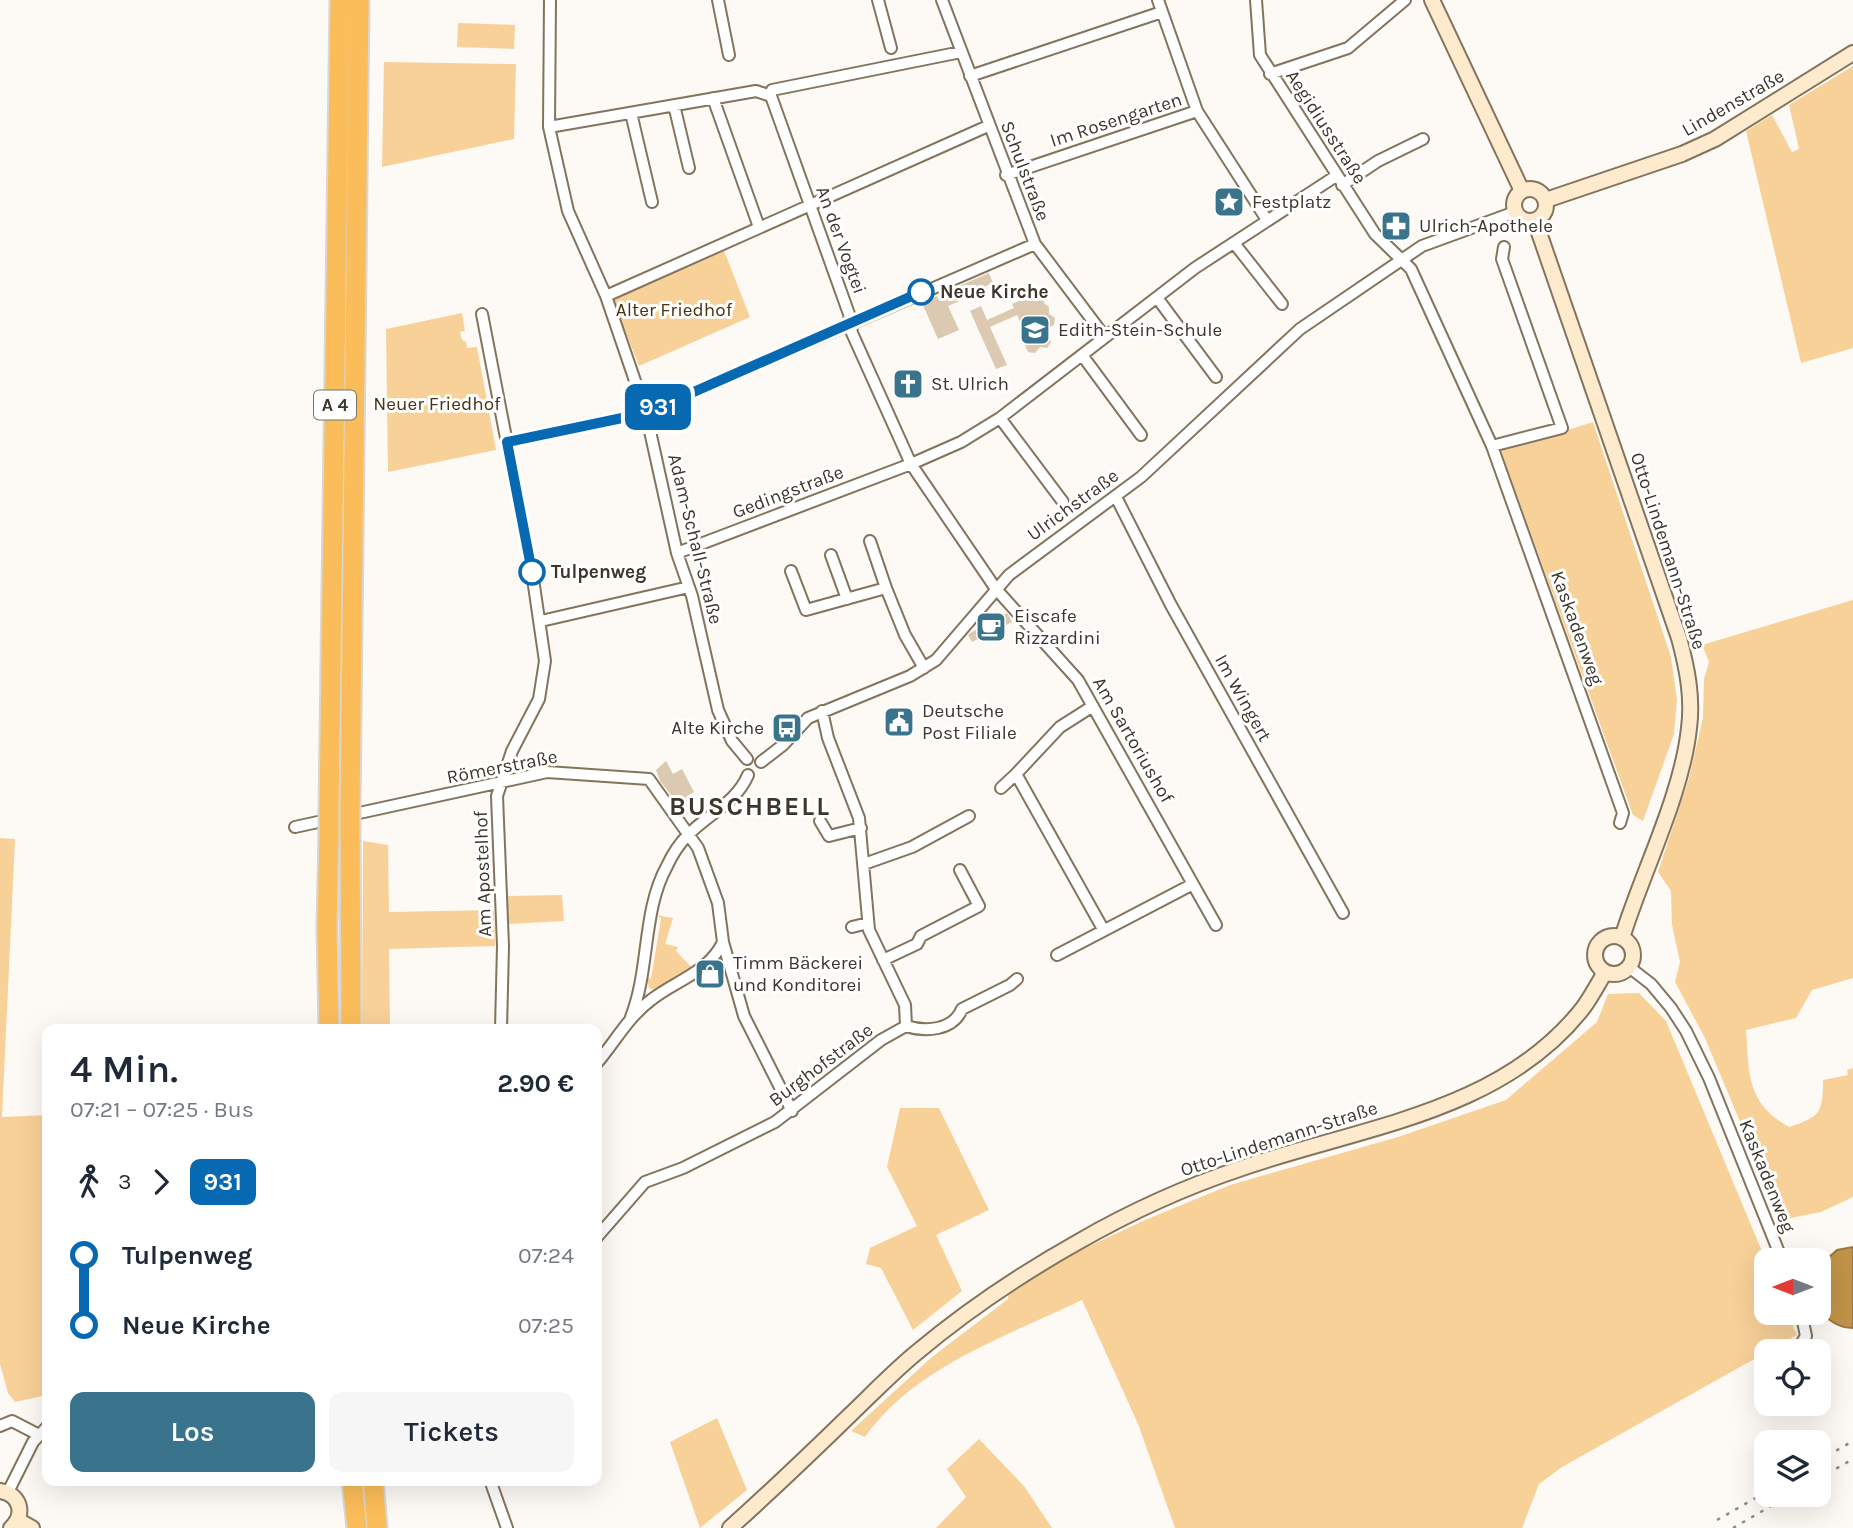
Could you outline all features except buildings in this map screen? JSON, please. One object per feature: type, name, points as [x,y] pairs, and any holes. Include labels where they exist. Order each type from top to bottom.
[{"type":"highway","name":"A 4","points":[[329,1024],[327,928],[340,0]]},
{"type":"highway","name":"A 4","points":[[351,1024],[350,807],[359,0]]},
{"type":"highway","points":[[353,1486],[357,1528]]},
{"type":"highway","points":[[374,1486],[377,1528]]},
{"type":"street","name":"Adam-Schall-Straße","points":[[550,0],[549,127],[568,211],[606,296],[646,413],[677,553],[689,587],[718,710],[728,734],[747,759]]},
{"type":"street","points":[[718,0],[729,55]]},
{"type":"street","points":[[878,0],[891,48]]},
{"type":"street","name":"Schulstraße","points":[[942,0],[1006,175],[1035,244],[1105,337]]},
{"type":"street","points":[[1158,0],[1197,111],[1268,220]]},
{"type":"street","name":"Aegidiusstraße","points":[[1256,0],[1260,55],[1270,74],[1375,234],[1400,259]]},
{"type":"street","points":[[1270,74],[1348,48],[1405,0]]},
{"type":"street","points":[[1432,0],[1522,191]]},
{"type":"street","points":[[970,76],[1162,12]]},
{"type":"street","points":[[772,90],[961,52]]},
{"type":"street","name":"Lindenstraße","points":[[1546,200],[1682,154],[1715,139],[1853,53]]},
{"type":"street","name":"An der Vogtei","points":[[549,127],[756,91],[771,96],[851,323],[852,333],[911,464],[996,589]]},
{"type":"street","points":[[713,98],[759,226]]},
{"type":"street","points":[[674,105],[689,168]]},
{"type":"street","name":"Im Rosengarten","points":[[1006,175],[1197,111]]},
{"type":"street","points":[[631,113],[652,202]]},
{"type":"street","points":[[606,296],[988,126]]},
{"type":"street","name":"Gedingstraße","points":[[677,553],[911,464],[961,442],[1000,418],[1195,268],[1268,220],[1423,139]]},
{"type":"street","points":[[1522,191],[1539,191],[1546,200],[1546,211],[1535,221],[1521,219],[1515,212],[1515,200],[1522,191]]},
{"type":"street","points":[[1400,259],[1422,246],[1515,212]]},
{"type":"street","name":"Otto-Lindemann-Straße","points":[[1535,221],[1679,638],[1689,679],[1690,726],[1681,771],[1622,938]]},
{"type":"street","points":[[1234,243],[1282,304]]},
{"type":"street","points":[[507,442],[646,413],[1035,244]]},
{"type":"street","points":[[1492,446],[1562,428],[1502,258],[1504,247]]},
{"type":"street","name":"Kaskadenweg","points":[[1400,259],[1411,269],[1492,446],[1615,789],[1623,813],[1620,823]]},
{"type":"street","name":"Ulrichstraße","points":[[761,762],[808,718],[924,668],[956,639],[996,589],[1033,555],[1116,497],[1160,460],[1300,328],[1400,259]]},
{"type":"street","points":[[1158,299],[1216,377]]},
{"type":"street","name":"Am Apostelhof","points":[[482,314],[541,621],[545,661],[544,682],[536,707],[512,751],[497,796],[503,946],[501,1024]]},
{"type":"street","points":[[1082,355],[1142,435]]},
{"type":"street","points":[[1000,418],[1063,502]]},
{"type":"street","name":"Im Wingert","points":[[1116,497],[1171,605],[1343,913]]},
{"type":"street","points":[[870,541],[905,635],[924,668]]},
{"type":"street","points":[[831,555],[847,599]]},
{"type":"street","points":[[791,570],[806,610],[886,588]]},
{"type":"street","points":[[541,621],[689,587]]},
{"type":"street","name":"Am Sartoriushof","points":[[996,589],[1074,674],[1216,925]]},
{"type":"street","points":[[1001,788],[1060,727],[1093,706]]},
{"type":"street","points":[[822,711],[828,738],[856,808],[861,828],[868,923],[905,1005],[906,1026],[933,1031],[959,1016],[962,1009],[1017,979]]},
{"type":"street","points":[[630,1019],[640,988],[659,882],[671,858],[689,834],[731,799],[748,775],[758,774],[762,769],[761,762],[756,758],[747,759],[743,767],[748,775]]},
{"type":"street","name":"Römerstraße","points":[[295,827],[547,772],[643,776],[653,783],[674,817],[689,834]]},
{"type":"street","points":[[1016,774],[1103,929]]},
{"type":"street","points":[[864,864],[912,847],[969,816]]},
{"type":"street","points":[[820,821],[829,836],[861,828]]},
{"type":"street","points":[[689,834],[712,879],[723,942],[744,1016],[792,1111]]},
{"type":"street","points":[[883,960],[917,944],[921,936],[979,906],[960,870]]},
{"type":"street","points":[[1057,955],[1193,884]]},
{"type":"street","points":[[852,927],[868,923]]},
{"type":"street","points":[[1616,936],[1622,938],[1633,951],[1629,967],[1621,973],[1605,972],[1597,962],[1596,950],[1604,939],[1616,936]]},
{"type":"street","points":[[602,1056],[630,1019],[658,996],[708,963],[723,942]]},
{"type":"street","name":"Kaskadenweg","points":[[1629,967],[1664,1000],[1686,1031],[1714,1090],[1777,1248]]},
{"type":"street","name":"Otto-Lindemann-Straße","points":[[730,1528],[914,1354],[967,1312],[1015,1280],[1076,1242],[1183,1190],[1243,1168],[1411,1117],[1470,1095],[1500,1080],[1535,1056],[1559,1034],[1583,1007],[1605,972]]},
{"type":"street","points":[[640,988],[646,995],[658,996]]},
{"type":"street","name":"Burghofstraße","points":[[602,1231],[645,1182],[683,1168],[775,1122],[881,1040],[906,1026]]},
{"type":"street","points":[[0,1426],[12,1421],[42,1431]]},
{"type":"street","points":[[32,1528],[15,1524],[18,1501],[4,1492],[42,1432]]},
{"type":"street","points":[[492,1486],[507,1528]]},
{"type":"green space","points":[[458,23],[515,25],[514,49],[457,47]]},
{"type":"green space","points":[[384,62],[516,64],[514,139],[382,167]]},
{"type":"green space","points":[[1853,66],[1853,348],[1801,363],[1746,131],[1772,115],[1792,152],[1799,149],[1789,105]]},
{"type":"green space","name":"Alter Friedhof","points":[[723,248],[750,317],[639,366],[612,297]]},
{"type":"green space","name":"Neuer Friedhof","points":[[462,313],[465,331],[460,332],[467,348],[477,347],[496,450],[388,472],[386,329]]},
{"type":"green space","points":[[1593,422],[1671,657],[1677,700],[1674,734],[1643,821],[1633,815],[1501,451]]},
{"type":"green space","points":[[1853,600],[1853,978],[1812,990],[1796,1018],[1746,1030],[1752,1086],[1765,1108],[1789,1127],[1818,1112],[1823,1080],[1848,1075],[1847,1070],[1853,1068],[1853,1197],[1821,1212],[1781,1220],[1705,1038],[1675,982],[1680,962],[1672,925],[1671,891],[1658,872],[1689,778],[1703,718],[1704,679],[1709,662],[1702,645]]},
{"type":"green space","points":[[0,838],[15,839],[2,1117],[42,1115],[42,1396],[15,1402],[8,1393],[0,1364]]},
{"type":"green space","points":[[363,841],[388,845],[389,912],[494,910],[495,946],[389,949],[390,1024],[362,1024]]},
{"type":"green space","points":[[562,895],[564,921],[508,924],[507,896]]},
{"type":"green space","points":[[656,915],[673,918],[665,944],[678,947],[676,951],[692,968],[658,991],[649,988],[647,977],[651,979],[661,918]]},
{"type":"green space","points":[[1639,993],[1666,1021],[1761,1248],[1754,1248],[1754,1325],[1792,1325],[1797,1335],[1790,1339],[1754,1339],[1754,1359],[1562,1467],[1539,1484],[1522,1528],[1175,1528],[1138,1424],[1082,1300],[993,1341],[935,1372],[885,1412],[865,1437],[851,1431],[932,1357],[1008,1299],[1009,1291],[1060,1260],[1145,1220],[1230,1185],[1398,1137],[1506,1100],[1597,1022],[1608,994]]},
{"type":"green space","points":[[900,1108],[939,1108],[989,1210],[936,1235],[962,1291],[913,1330],[881,1268],[866,1264],[870,1248],[917,1226],[887,1167]]},
{"type":"green space","points":[[717,1418],[747,1490],[700,1528],[670,1442]]},
{"type":"green space","points":[[979,1439],[1024,1486],[1052,1528],[936,1528],[966,1497],[947,1469]]},
{"type":"shaded area","points":[[1853,1247],[1853,1328],[1842,1327],[1831,1320],[1831,1255],[1837,1250]]},
{"type":"railway","points":[[1831,1454],[1853,1441]]},
{"type":"railway","points":[[1831,1472],[1853,1459]]},
{"type":"railway","points":[[1717,1520],[1754,1499]]},
{"type":"railway","points":[[1733,1528],[1769,1507]]},
{"type":"bus line","name":"931","points":[[532,572],[507,442],[646,413],[921,292]]},
{"type":"place","name":"Festplatz","points":[[1229,202]]},
{"type":"place","name":"Ulrich-Apothele","points":[[1396,226]]},
{"type":"place","name":"Neue Kirche","points":[[921,292]]},
{"type":"place","name":"Edith-Stein-Schule","points":[[1035,330]]},
{"type":"place","name":"St. Ulrich","points":[[908,384]]},
{"type":"place","name":"Tulpenweg","points":[[532,572]]},
{"type":"place","name":"Eiscafe Rizzardini","points":[[991,627]]},
{"type":"place","name":"Deutsche Post Filiale","points":[[899,722]]},
{"type":"place","name":"Alte Kirche","points":[[787,728]]},
{"type":"place","name":"Timm Bäckerei und Konditorei","points":[[710,974]]},
{"type":"district","name":"BUSCHBELL","points":[[750,806]]}]
